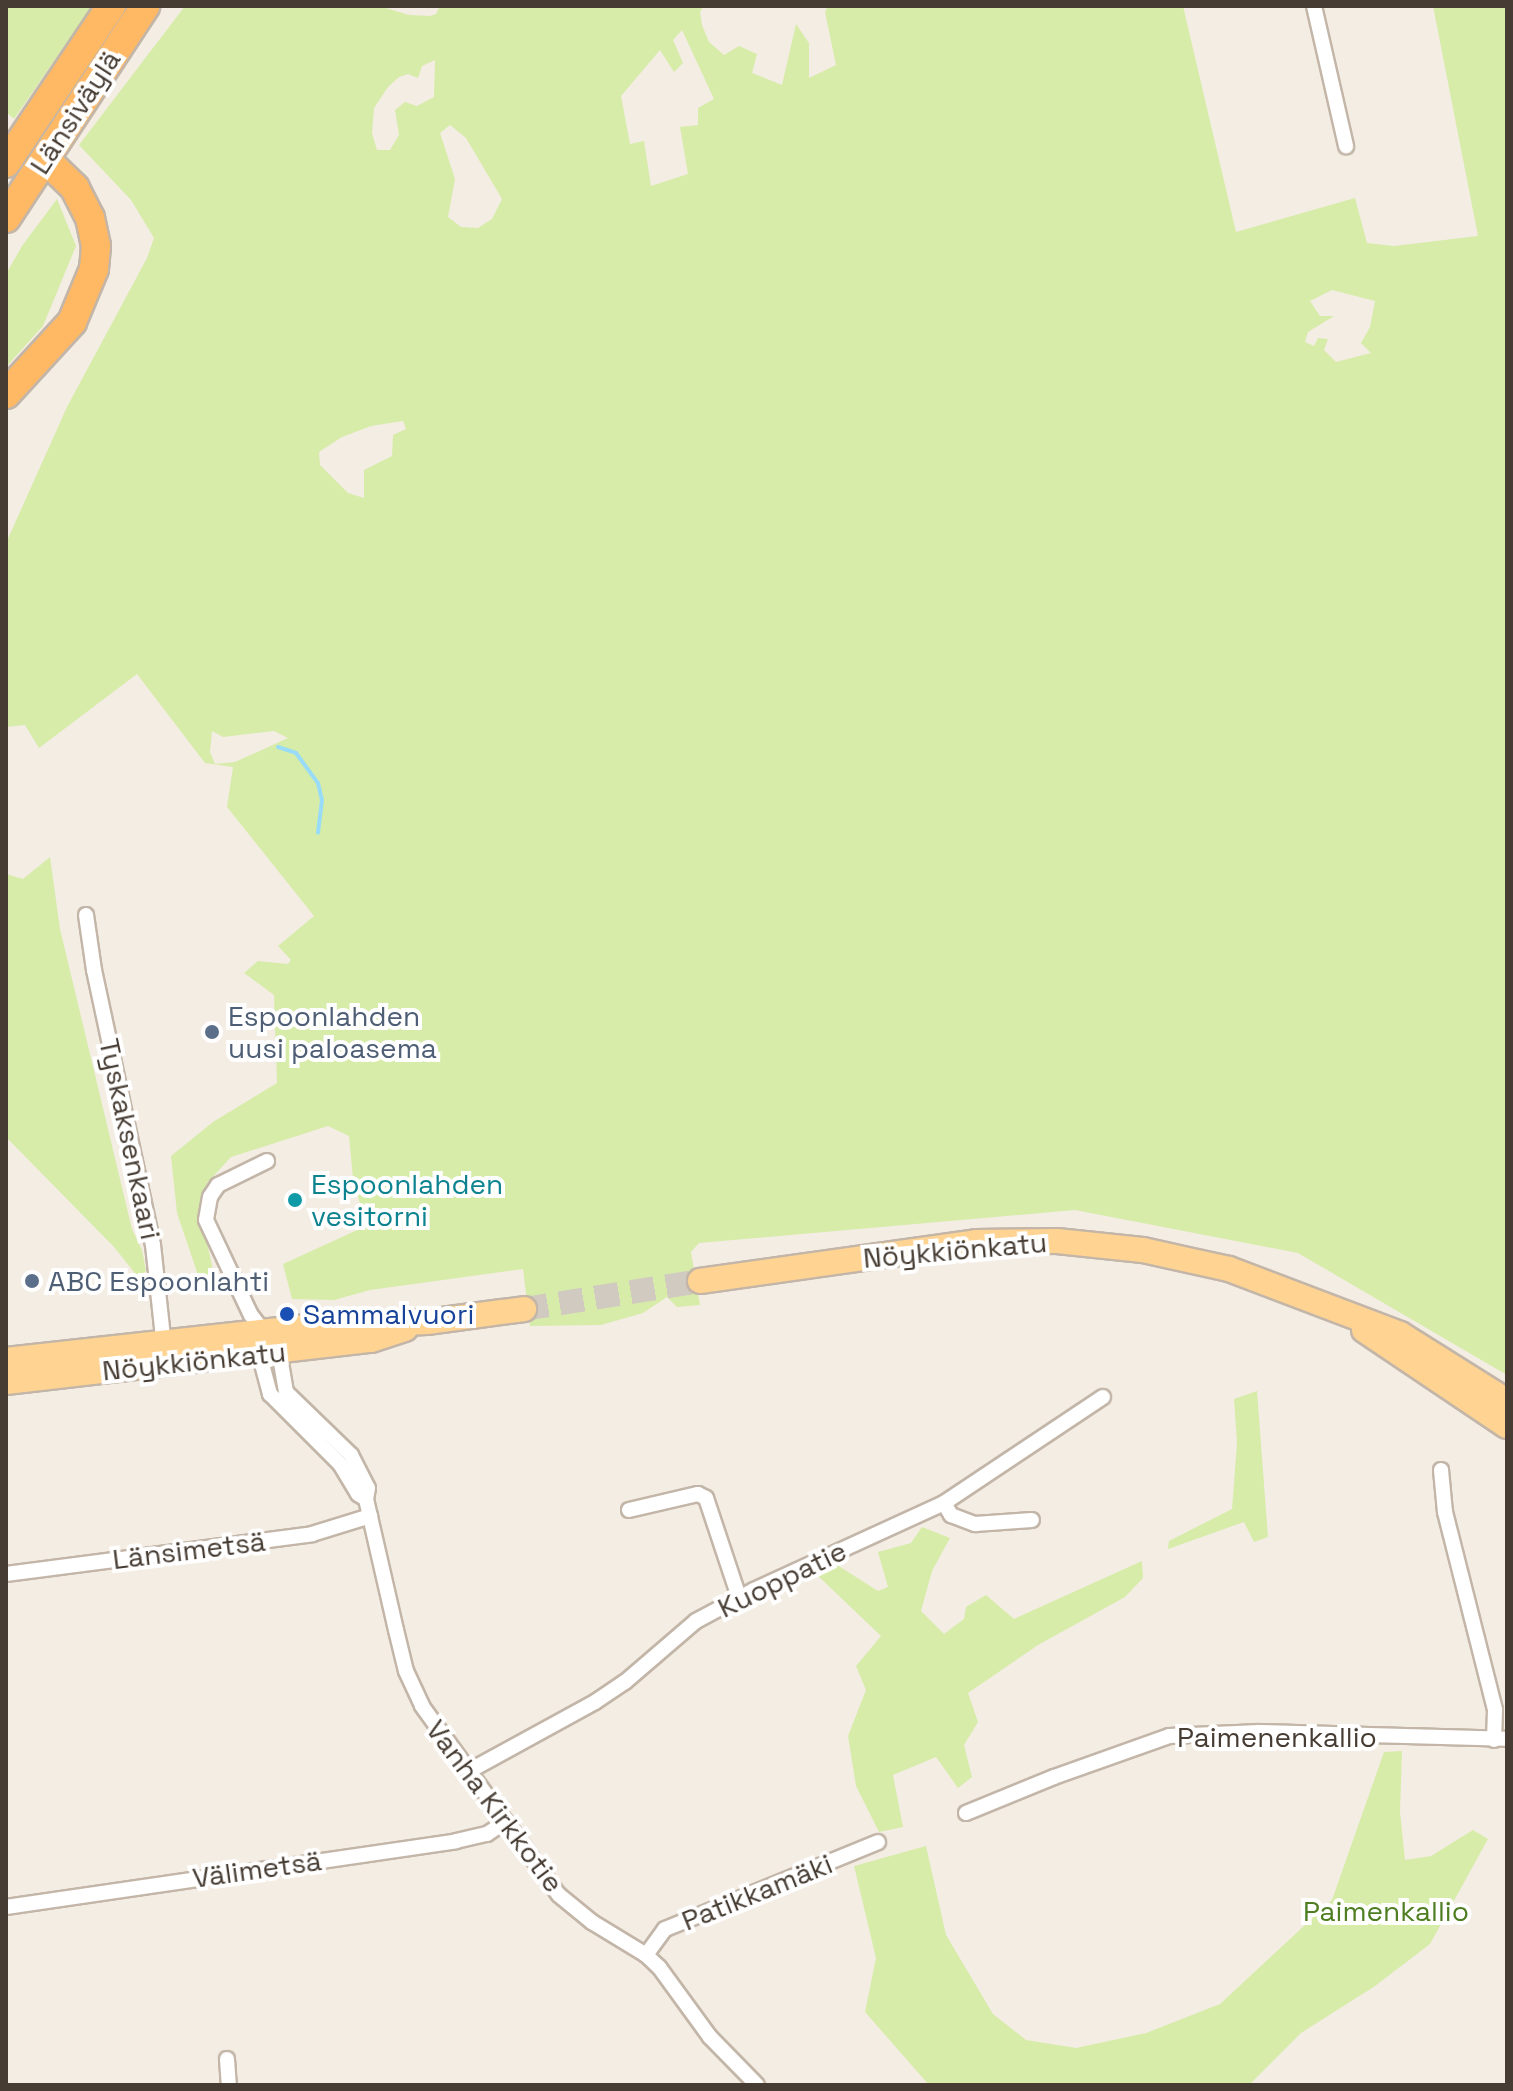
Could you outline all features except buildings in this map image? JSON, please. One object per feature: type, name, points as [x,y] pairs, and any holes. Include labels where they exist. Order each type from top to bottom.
[{"type":"highway","name":"Länsiväylä","points":[[6,163],[111,6]]},
{"type":"highway","name":"Länsiväylä","points":[[6,218],[145,6]]},
{"type":"highway","points":[[6,394],[72,322],[94,269],[96,246],[90,218],[75,188],[55,169]]},
{"type":"main road","name":"Nöykkiönkatu","points":[[700,1281],[976,1242],[1057,1241],[1189,1258],[1269,1283],[1400,1334],[1507,1401]]},
{"type":"main road","name":"Nöykkiönkatu","points":[[6,1360],[164,1354],[266,1346],[369,1322],[427,1322],[524,1309]]},
{"type":"main road","name":"Nöykkiönkatu","points":[[1343,1314],[1376,1340],[1507,1426]]},
{"type":"main road","name":"Nöykkiönkatu","points":[[6,1382],[164,1354]]},
{"type":"street","points":[[1314,6],[1346,146]]},
{"type":"street","name":"Tyskaksenkaari","points":[[86,915],[94,970],[153,1245],[164,1354]]},
{"type":"street","points":[[266,1346],[211,1235],[206,1210],[218,1185],[267,1161]]},
{"type":"street","name":"Vanha Kirkkotie","points":[[266,1346],[275,1400],[340,1464],[358,1494],[366,1499]]},
{"type":"street","name":"Vanha Kirkkotie","points":[[266,1346],[286,1392],[351,1455],[368,1488],[366,1499],[406,1671],[422,1706],[570,1906],[624,1945],[646,1955],[710,2037],[757,2085]]},
{"type":"street","name":"Kuoppatie","points":[[469,1771],[595,1702],[625,1682],[696,1621],[739,1597],[944,1503],[1103,1397]]},
{"type":"street","points":[[1441,1470],[1445,1512],[1500,1739]]},
{"type":"street","points":[[629,1510],[698,1494],[706,1498],[739,1597]]},
{"type":"street","points":[[944,1503],[951,1515],[975,1524],[1032,1520]]},
{"type":"street","name":"Länsimetsä","points":[[6,1574],[312,1534],[370,1516]]},
{"type":"street","name":"Paimenenkallio","points":[[966,1813],[1169,1736],[1259,1732],[1500,1739]]},
{"type":"street","name":"Välimetsä","points":[[6,1907],[456,1841],[487,1834],[505,1822]]},
{"type":"street","name":"Patikkamäki","points":[[646,1955],[665,1929],[878,1842]]},
{"type":"street","points":[[227,2059],[229,2085]]},
{"type":"green space","points":[[6,6],[92,6],[14,119],[6,112]]},
{"type":"green space","points":[[185,6],[379,6],[409,15],[430,16],[436,14],[440,6],[704,6],[700,12],[709,42],[724,55],[739,46],[757,54],[752,73],[782,85],[796,24],[809,43],[809,78],[836,65],[825,12],[828,6],[1183,6],[1236,232],[1355,198],[1367,243],[1394,246],[1478,236],[1433,6],[1507,6],[1507,1375],[1298,1253],[1075,1210],[699,1243],[691,1252],[700,1305],[677,1307],[667,1297],[643,1313],[601,1325],[530,1326],[523,1269],[370,1290],[334,1300],[292,1299],[283,1264],[366,1226],[353,1178],[349,1136],[328,1126],[231,1157],[207,1183],[201,1214],[214,1275],[201,1284],[177,1213],[171,1156],[213,1122],[277,1083],[274,995],[244,973],[258,961],[288,964],[291,960],[278,946],[314,916],[227,807],[233,767],[205,763],[137,674],[39,748],[25,725],[6,727],[6,543],[67,407],[147,258],[154,238],[131,200],[79,145]],"holes":[[[682,30],[714,99],[698,108],[698,125],[680,127],[688,174],[651,186],[644,141],[630,144],[621,96],[660,50],[674,72],[683,63],[673,40]],[[435,60],[434,97],[417,106],[405,102],[395,110],[399,135],[390,150],[377,150],[372,133],[374,108],[399,77],[408,74],[418,78],[422,66]],[[450,125],[466,138],[502,199],[492,219],[478,228],[461,227],[448,217],[455,179],[440,133]],[[1332,290],[1375,301],[1370,327],[1361,343],[1371,353],[1336,362],[1324,350],[1328,339],[1318,338],[1314,346],[1305,342],[1308,332],[1334,316],[1320,316],[1310,301]],[[403,421],[406,429],[393,435],[392,456],[364,470],[364,498],[348,493],[320,465],[319,452],[342,437],[371,426]],[[212,731],[223,737],[274,731],[288,738],[235,762],[215,764],[210,752]]]},
{"type":"green space","points":[[57,199],[76,246],[43,326],[6,367],[6,274],[22,246]]},
{"type":"green space","points":[[50,857],[60,929],[132,1229],[142,1250],[146,1271],[138,1277],[114,1247],[6,1137],[6,874],[23,879]]},
{"type":"green space","points":[[1257,1391],[1268,1537],[1254,1542],[1244,1522],[1168,1549],[1169,1541],[1232,1509],[1237,1443],[1234,1399]]},
{"type":"green space","points":[[922,1527],[950,1538],[932,1571],[921,1611],[944,1634],[964,1619],[966,1607],[986,1595],[1014,1619],[1142,1561],[1143,1578],[1125,1597],[1038,1645],[968,1693],[978,1722],[964,1745],[972,1777],[958,1788],[936,1757],[893,1775],[903,1827],[879,1832],[856,1786],[848,1736],[866,1690],[856,1666],[881,1636],[815,1573],[834,1563],[878,1591],[888,1587],[878,1552],[911,1543]]},
{"type":"green space","name":"Paimenkallio","points":[[1402,1751],[1400,1812],[1405,1860],[1431,1856],[1473,1830],[1488,1839],[1430,1944],[1375,1986],[1301,2033],[1249,2085],[929,2085],[865,2012],[876,1958],[854,1866],[926,1846],[946,1935],[993,2014],[1026,2040],[1076,2048],[1146,2033],[1220,2004],[1332,1900],[1384,1752]]},
{"type":"waterway","points":[[278,747],[296,753],[318,783],[322,800],[318,833]]},
{"type":"tunnel","points":[[524,1309],[700,1281]]},
{"type":"place","name":"Espoonlahden uusi paloasema","points":[[212,1032]]},
{"type":"place","name":"Espoonlahden vesitorni","points":[[295,1200]]},
{"type":"place","name":"ABC Espoonlahti","points":[[32,1281]]},
{"type":"place","name":"Sammalvuori","points":[[287,1314]]}]
